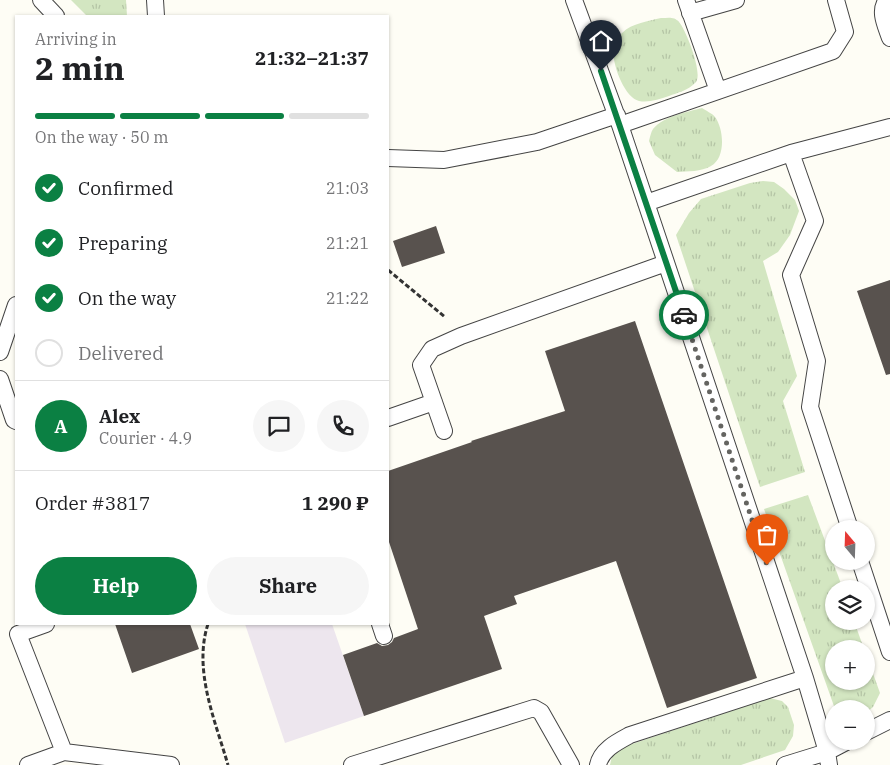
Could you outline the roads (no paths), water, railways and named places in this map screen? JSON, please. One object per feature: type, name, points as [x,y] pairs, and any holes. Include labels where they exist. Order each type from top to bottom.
[{"type":"lane","points":[[41,0],[55,15]]},
{"type":"lane","points":[[155,0],[156,15]]},
{"type":"lane","points":[[574,0],[646,203],[805,678],[828,758],[785,765]]},
{"type":"lane","points":[[718,91],[688,7],[736,0]]},
{"type":"lane","points":[[389,158],[444,160],[537,142],[718,91],[833,51],[845,32],[836,0]]},
{"type":"lane","points":[[887,0],[882,14],[890,38]]},
{"type":"lane","points":[[646,203],[791,153],[890,127]]},
{"type":"lane","points":[[791,153],[815,222],[791,275],[817,361],[810,407],[847,520]]},
{"type":"lane","points":[[444,431],[421,364],[432,349],[465,335],[666,263]]},
{"type":"lane","points":[[0,352],[15,308]]},
{"type":"lane","points":[[0,379],[15,420]]},
{"type":"lane","points":[[389,418],[434,402]]},
{"type":"lane","points":[[863,570],[890,652]]},
{"type":"lane","points":[[43,625],[18,634],[64,752]]},
{"type":"lane","points":[[598,765],[600,758],[614,744],[630,735],[805,678]]},
{"type":"lane","points":[[352,765],[534,708],[542,712],[571,765]]},
{"type":"lane","points":[[875,728],[890,720]]},
{"type":"lane","points":[[28,765],[47,762],[64,752],[171,765]]}]
